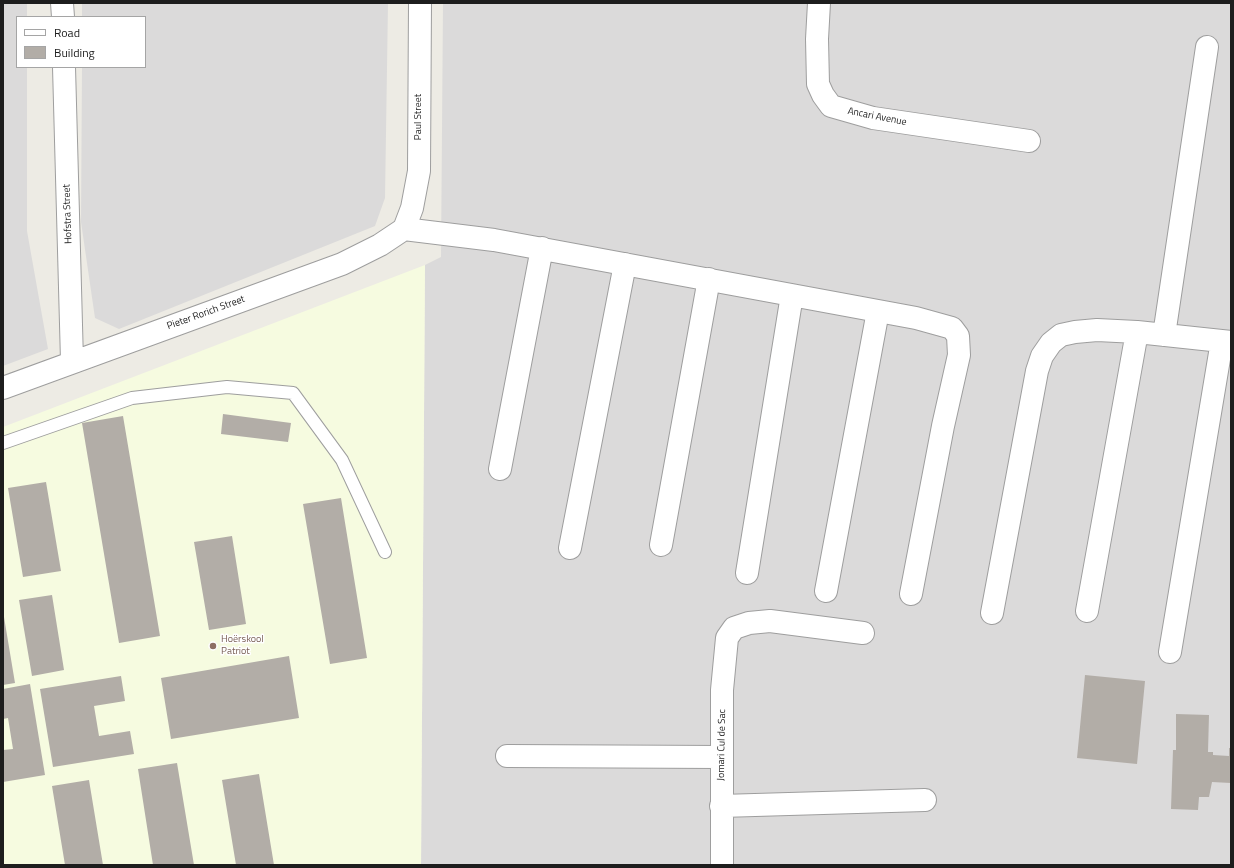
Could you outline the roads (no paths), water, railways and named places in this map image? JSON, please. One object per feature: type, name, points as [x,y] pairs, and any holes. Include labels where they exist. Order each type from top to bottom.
[{"type":"street","points":[[62,3],[63,16]]},
{"type":"street","name":"Paul Street","points":[[404,230],[412,208],[419,171],[420,3]]},
{"type":"street","name":"Ancari Avenue","points":[[819,3],[817,39],[818,84],[823,95],[832,106],[873,118],[1029,141]]},
{"type":"street","points":[[1164,335],[1207,47]]},
{"type":"street","name":"Hofstra Street","points":[[64,68],[72,361]]},
{"type":"street","points":[[404,230],[494,240],[542,248],[878,311],[952,328],[958,336],[960,345],[959,355],[943,426],[911,594]]},
{"type":"street","name":"Pieter Rorich Street","points":[[3,388],[72,361],[342,264],[380,245],[404,230]]},
{"type":"street","points":[[500,468],[542,248]]},
{"type":"street","points":[[570,548],[625,264]]},
{"type":"street","points":[[661,545],[709,279]]},
{"type":"street","points":[[747,573],[792,295]]},
{"type":"street","points":[[826,591],[878,311]]},
{"type":"street","points":[[992,613],[1037,371],[1042,356],[1051,343],[1060,335],[1097,330],[1137,332],[1227,342],[1170,652]]},
{"type":"street","points":[[1087,611],[1137,332]]},
{"type":"street","name":"Jomari Cul de Sac","points":[[722,865],[721,757],[727,638],[734,628],[748,623],[770,621],[863,633]]},
{"type":"street","points":[[507,756],[721,757]]},
{"type":"street","points":[[721,806],[925,800]]},
{"type":"lane","points":[[3,443],[132,398],[227,387],[292,393],[342,460],[385,552]]},
{"type":"place","name":"Hoërskool Patriot","points":[[213,646]]}]
